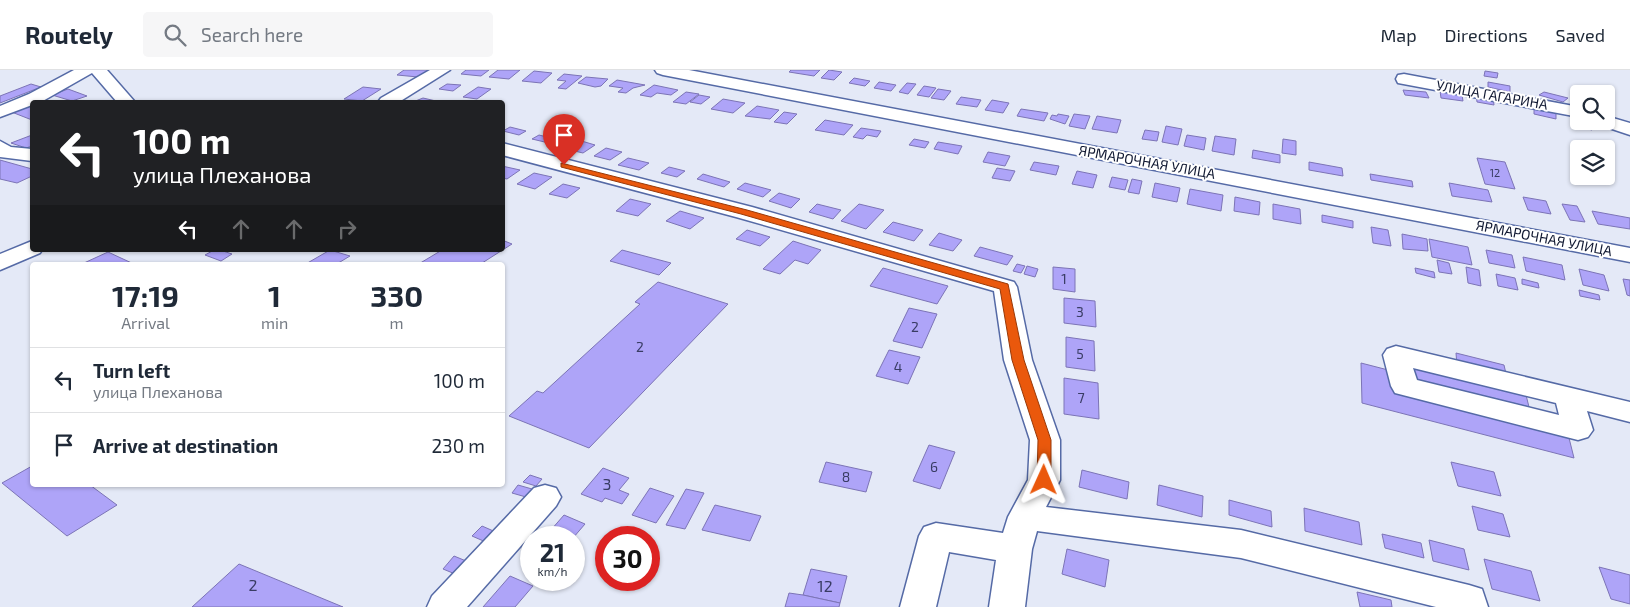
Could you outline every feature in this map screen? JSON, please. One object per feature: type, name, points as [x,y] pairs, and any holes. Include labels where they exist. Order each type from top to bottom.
[{"type":"street","points":[[0,112],[35,98],[86,70]]},
{"type":"street","points":[[98,70],[124,100]]},
{"type":"street","points":[[390,100],[442,70]]},
{"type":"street","name":"ЯРМАРОЧНАЯ УЛИЦА","points":[[663,70],[1630,255]]},
{"type":"street","name":"УЛИЦА ГАГАРИНА","points":[[1404,79],[1570,110]]},
{"type":"street","points":[[1615,124],[1630,129]]},
{"type":"street","points":[[0,147],[5,152],[30,155]]},
{"type":"street","points":[[505,150],[744,212],[1005,287],[1018,360],[1045,440],[1044,480],[1024,517],[1015,549],[1007,607]]},
{"type":"street","points":[[0,263],[30,249]]},
{"type":"street","points":[[1569,396],[1578,430],[1405,386],[1396,355],[1512,382],[1569,396],[1630,412]]},
{"type":"street","points":[[445,607],[545,497]]},
{"type":"street","points":[[1024,517],[1241,544],[1470,603]]},
{"type":"street","points":[[918,607],[936,536],[1015,549]]},
{"type":"building","points":[[404,70],[429,70],[418,77],[397,75]]},
{"type":"building","points":[[466,70],[489,70],[481,76],[461,74]]},
{"type":"building","points":[[498,70],[520,70],[509,79],[489,77]]},
{"type":"building","points":[[791,70],[820,70],[814,76],[789,72]]},
{"type":"building","points":[[829,70],[842,72],[834,80],[821,78]]},
{"type":"building","points":[[534,71],[552,73],[541,83],[522,81]]},
{"type":"building","points":[[1485,71],[1498,73],[1497,78],[1484,76]]},
{"type":"building","points":[[564,74],[582,76],[566,89],[558,88],[566,81],[557,80]]},
{"type":"building","points":[[586,77],[608,79],[601,86],[595,87],[578,83]]},
{"type":"building","points":[[854,78],[870,81],[865,86],[849,83]]},
{"type":"building","points":[[617,80],[645,85],[633,88],[626,93],[618,92],[623,88],[609,86]]},
{"type":"building","points":[[879,82],[896,85],[891,91],[874,88]]},
{"type":"building","points":[[1488,82],[1510,86],[1510,92],[1488,87]]},
{"type":"building","points":[[907,83],[916,84],[908,94],[899,92]]},
{"type":"building","points":[[31,84],[41,87],[0,103],[0,96]]},
{"type":"building","points":[[447,84],[461,85],[453,91],[439,89]]},
{"type":"building","points":[[654,85],[678,90],[671,95],[657,93],[651,97],[640,95]]},
{"type":"building","points":[[924,86],[936,88],[929,97],[917,95]]},
{"type":"building","points":[[363,87],[381,89],[364,100],[344,99]]},
{"type":"building","points":[[478,87],[491,89],[477,99],[463,97]]},
{"type":"building","points":[[68,89],[87,96],[69,100],[52,95]]},
{"type":"building","points":[[938,89],[951,91],[944,100],[931,98]]},
{"type":"building","points":[[1403,90],[1426,92],[1429,98],[1405,95]]},
{"type":"building","points":[[1440,91],[1462,95],[1463,101],[1441,98]]},
{"type":"building","points":[[686,92],[699,94],[686,104],[673,102]]},
{"type":"building","points":[[1544,92],[1568,98],[1563,102],[1539,95]]},
{"type":"building","points":[[1476,94],[1493,97],[1494,105],[1477,102]]},
{"type":"building","points":[[699,95],[710,97],[701,104],[690,102]]},
{"type":"building","points":[[961,97],[981,100],[977,107],[956,104]]},
{"type":"building","points":[[723,99],[745,103],[733,113],[711,109]]},
{"type":"building","points":[[992,100],[1009,103],[1003,113],[985,110]]},
{"type":"building","points":[[30,104],[30,119],[9,111]]},
{"type":"building","points":[[757,106],[779,110],[770,119],[745,116]]},
{"type":"building","points":[[1534,106],[1556,110],[1556,119],[1534,114]]},
{"type":"building","points":[[1021,109],[1048,113],[1044,121],[1017,116]]},
{"type":"building","points":[[784,112],[797,114],[787,124],[774,122]]},
{"type":"building","points":[[1058,114],[1069,116],[1065,124],[1050,119],[1052,115],[1057,116]]},
{"type":"building","points":[[1074,114],[1090,116],[1085,129],[1069,126]]},
{"type":"building","points":[[1097,116],[1121,120],[1117,133],[1092,129]]},
{"type":"building","points":[[825,120],[853,125],[844,135],[815,130]]},
{"type":"building","points":[[1166,126],[1182,129],[1178,145],[1162,142]]},
{"type":"building","points":[[510,127],[526,131],[519,135],[505,132]]},
{"type":"building","points":[[861,128],[881,131],[877,137],[867,135],[863,139],[853,137]]},
{"type":"building","points":[[1145,130],[1159,132],[1157,141],[1142,139]]},
{"type":"building","points":[[539,135],[559,140],[553,144],[532,139]]},
{"type":"building","points":[[1187,135],[1206,138],[1204,150],[1184,146]]},
{"type":"building","points":[[30,136],[30,147],[26,148],[11,143]]},
{"type":"building","points":[[1215,136],[1236,139],[1234,155],[1212,151]]},
{"type":"building","points":[[575,139],[595,145],[583,153],[562,148]]},
{"type":"building","points":[[914,139],[929,142],[925,148],[909,145]]},
{"type":"building","points":[[1283,139],[1296,141],[1296,155],[1282,153]]},
{"type":"building","points":[[938,142],[962,146],[958,154],[934,149]]},
{"type":"building","points":[[606,148],[622,152],[610,160],[594,156]]},
{"type":"building","points":[[1253,150],[1280,155],[1280,163],[1252,158]]},
{"type":"building","points":[[988,152],[1010,156],[1005,166],[983,162]]},
{"type":"building","points":[[628,158],[649,163],[639,170],[618,165]]},
{"type":"building","points":[[1477,158],[1505,162],[1515,189],[1485,184]]},
{"type":"building","points":[[0,160],[30,168],[30,177],[17,183],[0,179]]},
{"type":"building","points":[[1034,162],[1059,166],[1056,175],[1030,170]]},
{"type":"building","points":[[1309,162],[1342,168],[1343,176],[1309,170]]},
{"type":"building","points":[[505,167],[520,170],[505,179]]},
{"type":"building","points":[[669,167],[685,171],[677,177],[661,173]]},
{"type":"building","points":[[997,168],[1015,171],[1010,181],[992,178]]},
{"type":"building","points":[[1077,171],[1097,175],[1093,188],[1072,184]]},
{"type":"building","points":[[534,173],[552,177],[535,189],[517,184]]},
{"type":"building","points":[[703,174],[730,182],[724,187],[697,179]]},
{"type":"building","points":[[1370,174],[1412,181],[1413,187],[1371,180]]},
{"type":"building","points":[[1112,177],[1128,180],[1125,190],[1109,187]]},
{"type":"building","points":[[1132,179],[1142,181],[1139,194],[1128,192]]},
{"type":"building","points":[[745,183],[771,190],[763,197],[737,189]]},
{"type":"building","points":[[1155,183],[1180,188],[1177,202],[1152,197]]},
{"type":"building","points":[[1449,183],[1488,190],[1492,202],[1452,196]]},
{"type":"building","points":[[563,184],[580,188],[567,198],[549,194]]},
{"type":"building","points":[[1190,189],[1223,195],[1221,211],[1187,204]]},
{"type":"building","points":[[779,193],[800,199],[791,208],[769,201]]},
{"type":"building","points":[[1235,197],[1260,202],[1259,215],[1234,211]]},
{"type":"building","points":[[1523,197],[1546,201],[1551,214],[1528,210]]},
{"type":"building","points":[[630,199],[651,204],[638,216],[616,211]]},
{"type":"building","points":[[817,204],[841,210],[833,219],[809,212]]},
{"type":"building","points":[[859,204],[884,210],[866,229],[841,221]]},
{"type":"building","points":[[1273,204],[1300,209],[1301,224],[1273,219]]},
{"type":"building","points":[[1562,204],[1577,206],[1585,222],[1570,220]]},
{"type":"building","points":[[680,211],[704,218],[690,229],[666,221]]},
{"type":"building","points":[[1592,211],[1630,218],[1630,229],[1598,224]]},
{"type":"building","points":[[1322,215],[1353,221],[1353,228],[1322,222]]},
{"type":"building","points":[[893,222],[923,230],[914,241],[883,232]]},
{"type":"building","points":[[1371,227],[1388,230],[1391,246],[1373,243]]},
{"type":"building","points":[[747,230],[770,237],[760,246],[736,239]]},
{"type":"building","points":[[939,233],[962,240],[953,251],[929,245]]},
{"type":"building","points":[[1402,234],[1427,239],[1428,251],[1403,249]]},
{"type":"building","points":[[1429,239],[1468,247],[1472,265],[1432,257]]},
{"type":"building","points":[[505,241],[512,244],[505,248]]},
{"type":"building","points":[[793,241],[821,250],[808,264],[795,260],[780,274],[763,269]]},
{"type":"building","points":[[980,247],[1013,256],[1007,265],[974,256]]},
{"type":"building","points":[[622,250],[671,263],[659,275],[610,261]]},
{"type":"building","points":[[1486,250],[1512,255],[1515,268],[1489,263]]},
{"type":"building","points":[[108,252],[130,262],[86,262]]},
{"type":"building","points":[[210,252],[232,254],[221,261],[205,255]]},
{"type":"building","points":[[327,252],[337,252],[350,256],[340,262],[309,262]]},
{"type":"building","points":[[439,252],[499,252],[484,262],[422,262]]},
{"type":"building","points":[[1523,257],[1562,265],[1565,280],[1526,271]]},
{"type":"building","points":[[1437,260],[1449,263],[1452,274],[1439,272]]},
{"type":"building","points":[[1017,264],[1025,266],[1021,273],[1013,271]]},
{"type":"building","points":[[1027,266],[1038,269],[1035,277],[1024,274]]},
{"type":"building","points":[[1053,267],[1075,269],[1075,292],[1053,289]]},
{"type":"building","points":[[1466,267],[1479,270],[1481,286],[1468,283]]},
{"type":"building","points":[[883,268],[948,286],[937,304],[870,286]]},
{"type":"building","points":[[1415,268],[1434,272],[1435,278],[1416,273]]},
{"type":"building","points":[[1579,269],[1604,275],[1609,291],[1583,285]]},
{"type":"building","points":[[1496,274],[1515,278],[1518,290],[1498,286]]},
{"type":"building","points":[[1522,279],[1538,283],[1539,288],[1522,284]]},
{"type":"building","points":[[1623,279],[1630,280],[1630,296],[1627,295]]},
{"type":"building","points":[[658,282],[728,304],[589,448],[509,416],[537,391],[543,393],[640,304],[635,302]]},
{"type":"building","points":[[1579,290],[1599,295],[1600,300],[1580,296]]},
{"type":"building","points":[[1064,298],[1095,301],[1096,327],[1064,323]]},
{"type":"building","points":[[909,308],[937,314],[922,348],[893,341]]},
{"type":"building","points":[[1066,337],[1094,341],[1095,371],[1066,367]]},
{"type":"building","points":[[889,350],[920,357],[908,384],[876,376]]},
{"type":"building","points":[[1456,353],[1504,365],[1507,378],[1457,366]]},
{"type":"building","points":[[1361,363],[1396,372],[1397,391],[1568,434],[1574,458],[1362,403]]},
{"type":"building","points":[[1412,364],[1525,391],[1529,407],[1414,379]]},
{"type":"building","points":[[1064,378],[1098,383],[1099,419],[1064,414]]},
{"type":"building","points":[[929,445],[955,452],[940,489],[913,481]]},
{"type":"building","points":[[826,462],[872,472],[866,492],[819,482]]},
{"type":"building","points":[[1451,462],[1494,472],[1501,496],[1458,486]]},
{"type":"building","points":[[30,467],[30,487],[93,487],[117,505],[67,536],[2,483]]},
{"type":"building","points":[[603,468],[629,478],[619,490],[629,494],[622,504],[605,498],[602,502],[581,494]]},
{"type":"building","points":[[1082,470],[1129,482],[1127,499],[1079,487]]},
{"type":"building","points":[[530,475],[542,479],[536,486],[523,482]]},
{"type":"building","points":[[518,485],[532,489],[526,497],[512,493]]},
{"type":"building","points":[[1159,485],[1203,496],[1202,517],[1157,505]]},
{"type":"building","points":[[650,488],[674,496],[656,523],[632,515]]},
{"type":"building","points":[[686,489],[704,493],[685,529],[666,525]]},
{"type":"building","points":[[1229,500],[1271,511],[1272,527],[1229,515]]},
{"type":"building","points":[[715,505],[761,516],[750,541],[702,530]]},
{"type":"building","points":[[1472,506],[1503,514],[1510,537],[1478,530]]},
{"type":"building","points":[[1304,508],[1359,522],[1362,545],[1305,531]]},
{"type":"building","points":[[564,515],[585,524],[583,526],[554,526]]},
{"type":"building","points":[[482,526],[498,533],[488,543],[472,536]]},
{"type":"building","points":[[1382,534],[1421,543],[1424,558],[1385,548]]},
{"type":"building","points":[[1429,540],[1464,549],[1469,570],[1433,561]]},
{"type":"building","points":[[1067,549],[1109,560],[1105,587],[1062,574]]},
{"type":"building","points":[[454,556],[471,563],[460,576],[443,569]]},
{"type":"building","points":[[1484,559],[1531,571],[1540,601],[1492,589]]},
{"type":"building","points":[[239,564],[343,607],[192,607]]},
{"type":"building","points":[[1599,567],[1630,575],[1630,604],[1611,599]]},
{"type":"building","points":[[811,569],[847,576],[840,603],[803,595]]},
{"type":"building","points":[[510,576],[520,580],[520,591],[529,591],[515,607],[483,607]]},
{"type":"building","points":[[1357,592],[1391,600],[1392,607],[1360,607]]},
{"type":"building","points":[[789,593],[840,603],[839,607],[785,607]]},
{"type":"route","points":[[564,165],[744,212],[1005,287],[1018,360],[1045,440],[1044,480]]}]
